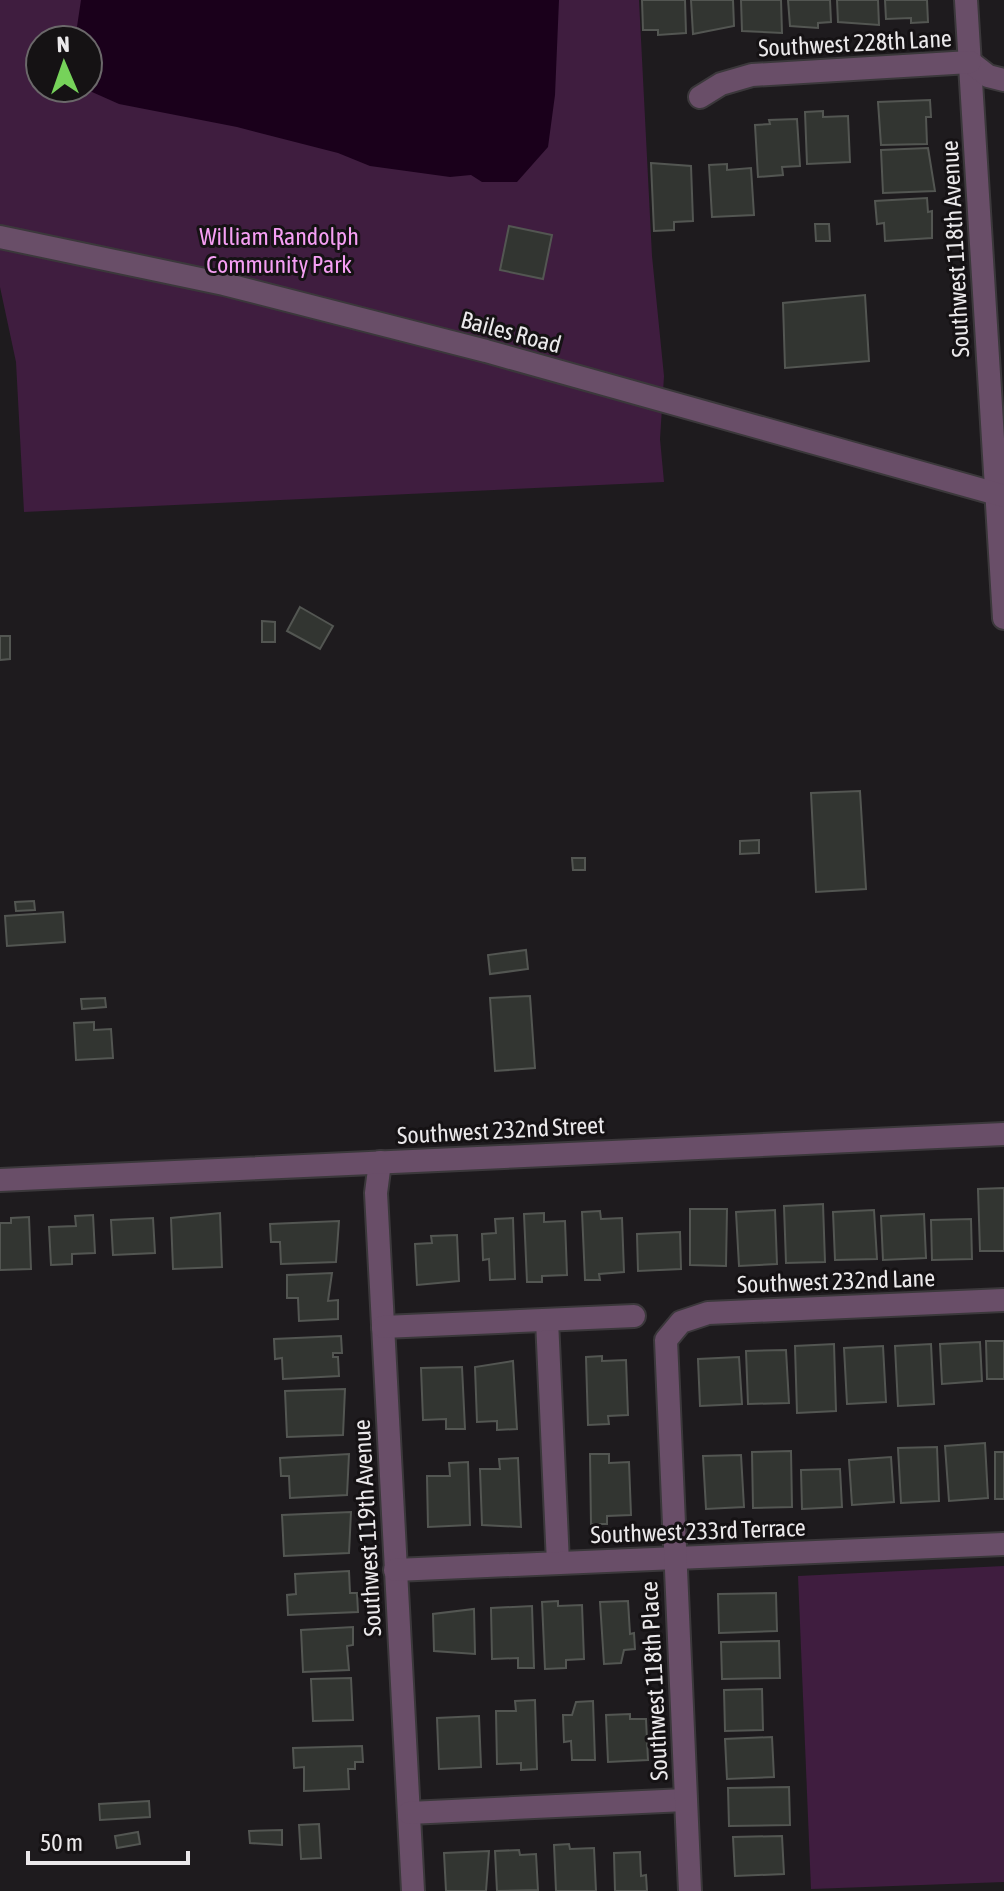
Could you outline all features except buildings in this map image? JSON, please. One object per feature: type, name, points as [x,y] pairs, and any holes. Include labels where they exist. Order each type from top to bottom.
[{"type":"street","name":"Southwest 118th Avenue","points":[[966,0],[1000,495],[1004,618]]},
{"type":"street","points":[[970,62],[988,76],[1004,80]]},
{"type":"street","name":"Southwest 228th Lane","points":[[700,97],[721,84],[765,73],[970,62]]},
{"type":"street","name":"Bailes Road","points":[[0,237],[224,284],[456,343],[1000,495]]},
{"type":"street","name":"Southwest 232nd Street","points":[[0,1180],[1004,1134]]},
{"type":"street","name":"Southwest 119th Avenue","points":[[380,1162],[376,1193],[413,1891]]},
{"type":"street","name":"Southwest 232nd Lane","points":[[674,1327],[688,1318],[708,1313],[1004,1300]]},
{"type":"street","points":[[383,1327],[634,1316]]},
{"type":"street","points":[[547,1320],[558,1563]]},
{"type":"street","name":"Southwest 118th Place","points":[[674,1327],[666,1340],[665,1357],[690,1891]]},
{"type":"street","name":"Southwest 233rd Terrace","points":[[395,1570],[1004,1544]]},
{"type":"street","points":[[409,1813],[685,1800]]},
{"type":"green space","name":"William Randolph Community Park","points":[[0,0],[639,0],[652,256],[664,376],[660,439],[664,482],[24,512],[16,362],[0,287]]},
{"type":"green space","points":[[1004,1566],[1004,1882],[811,1889],[798,1576]]},
{"type":"shaded area","points":[[81,0],[559,0],[555,95],[548,147],[517,182],[482,182],[471,175],[450,177],[370,166],[338,153],[237,127],[119,104],[104,97],[104,24],[77,24]]}]
